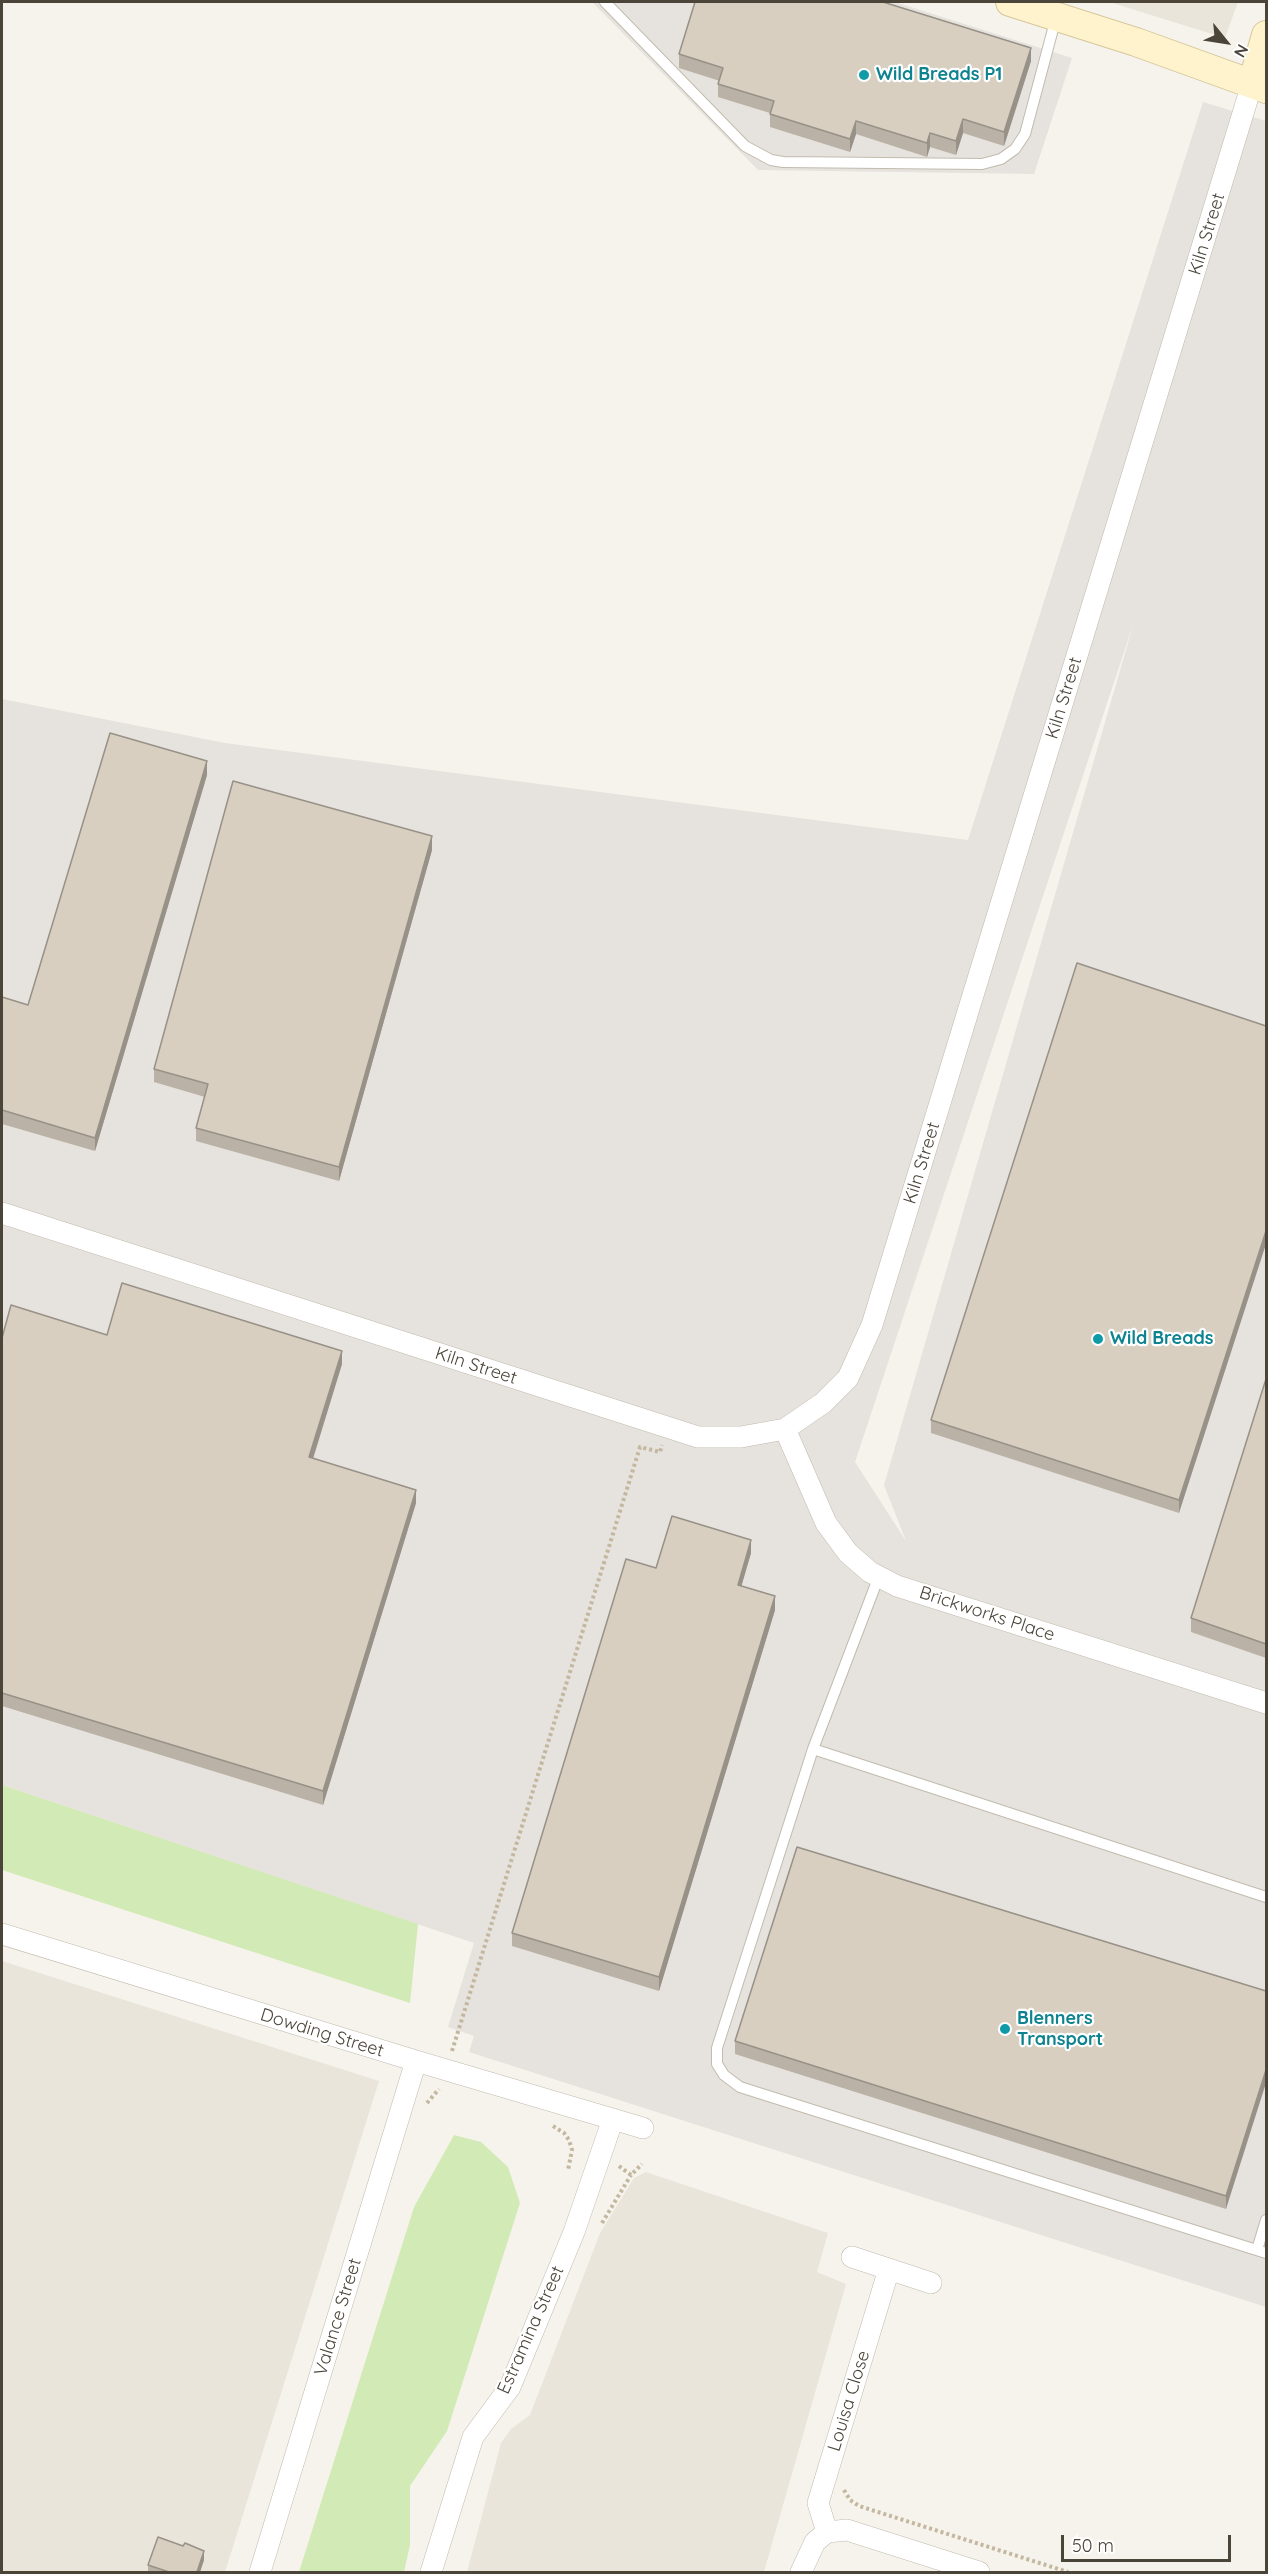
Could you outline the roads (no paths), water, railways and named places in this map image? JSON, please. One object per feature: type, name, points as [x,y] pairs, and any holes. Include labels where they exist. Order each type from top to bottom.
[{"type":"main road","points":[[1010,2],[1259,86],[1266,35]]},
{"type":"street","name":"Kiln Street","points":[[2,1213],[698,1437],[741,1437],[785,1429],[823,1403],[848,1378],[872,1325],[1259,86]]},
{"type":"street","name":"Brickworks Place","points":[[785,1429],[826,1523],[848,1553],[870,1572],[897,1586],[1266,1702]]},
{"type":"street","name":"Dowding Street","points":[[2,1934],[643,2128]]},
{"type":"street","name":"Valance Street","points":[[260,2572],[416,2061]]},
{"type":"street","name":"Estramina Street","points":[[431,2572],[473,2437],[510,2387],[574,2232],[614,2118]]},
{"type":"street","points":[[852,2257],[931,2283]]},
{"type":"street","name":"Louisa Close","points":[[827,2532],[818,2503],[889,2269]]},
{"type":"street","points":[[801,2572],[815,2542],[827,2532],[847,2530],[979,2572]]},
{"type":"lane","points":[[605,2],[745,146],[759,155],[783,162],[982,164],[1001,159],[1015,149],[1025,135],[1056,16]]},
{"type":"lane","points":[[879,1576],[813,1749],[717,2048],[717,2064],[724,2075],[741,2087],[1262,2251],[1266,2220]]},
{"type":"lane","points":[[813,1749],[1266,1897]]},
{"type":"place","name":"Wild Breads P1","points":[[864,75]]},
{"type":"place","name":"Wild Breads","points":[[1098,1339]]},
{"type":"place","name":"Blenners Transport","points":[[1005,2029]]}]
